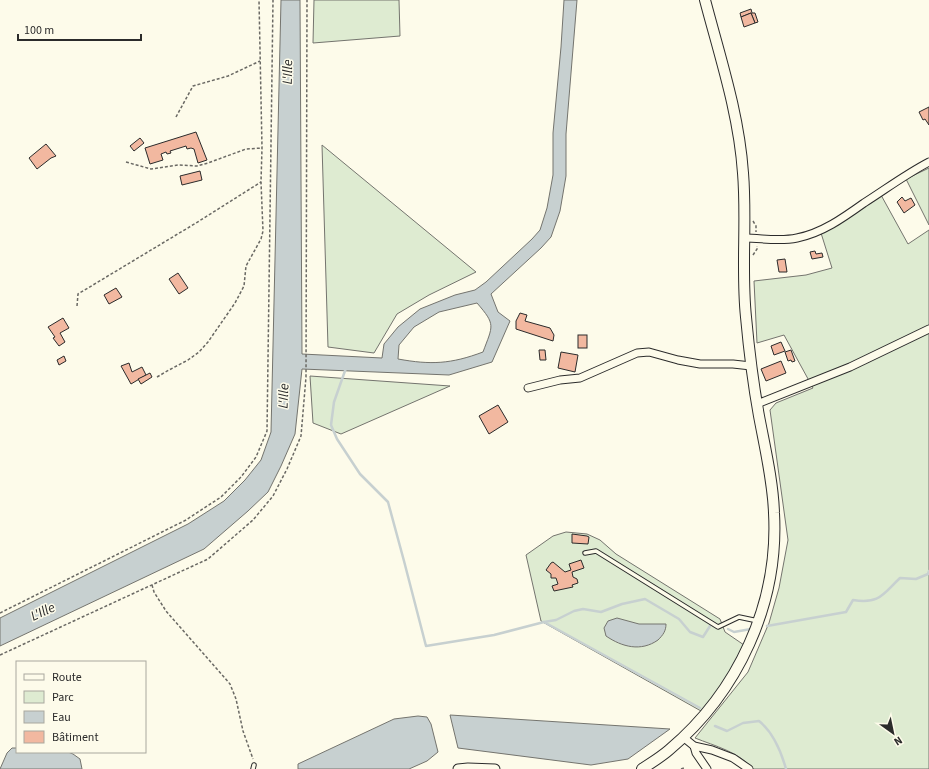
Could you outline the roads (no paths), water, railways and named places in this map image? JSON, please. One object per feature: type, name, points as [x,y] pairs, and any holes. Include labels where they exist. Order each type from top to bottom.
[{"type":"main road","points":[[642,769],[668,751],[683,737],[710,708],[732,678],[749,647],[759,622],[769,586],[778,523],[757,404],[754,364],[746,314],[748,283],[744,238],[746,172],[716,30],[705,0]]},
{"type":"street","points":[[744,238],[776,241],[797,238],[815,233],[833,225],[910,172],[929,162]]},
{"type":"street","points":[[757,404],[850,367],[929,329]]},
{"type":"street","points":[[528,388],[560,380],[580,378],[637,353],[649,352],[700,364],[754,364]]},
{"type":"street","points":[[683,737],[694,746],[712,750],[733,758],[749,769]]},
{"type":"street","points":[[694,746],[696,753],[707,769]]},
{"type":"street","points":[[458,769],[496,769]]},
{"type":"lane","points":[[585,553],[596,551],[718,627],[739,617],[759,622]]},
{"type":"water","name":"L'Ille","points":[[281,0],[300,0],[302,354],[382,358],[384,344],[398,327],[420,309],[455,295],[475,290],[486,282],[540,230],[547,208],[553,175],[553,133],[564,0],[577,0],[566,134],[566,176],[560,211],[551,237],[491,294],[498,312],[510,321],[492,362],[449,375],[302,369],[295,434],[268,492],[248,511],[204,549],[0,646],[0,618],[188,524],[224,501],[245,480],[261,460],[271,432]],"holes":[[[477,303],[487,316],[491,326],[483,352],[461,359],[431,363],[398,359],[399,345],[414,327],[439,312]]]},
{"type":"water","points":[[617,618],[639,624],[666,624],[664,633],[658,640],[645,646],[632,647],[618,643],[606,636],[604,628],[608,621]]},
{"type":"water","points":[[450,715],[670,729],[628,759],[591,765],[458,748]]},
{"type":"water","points":[[418,716],[427,717],[431,724],[438,752],[427,761],[409,769],[298,769],[298,764],[394,719]]},
{"type":"water","points":[[12,748],[16,748],[16,753],[70,753],[80,759],[82,769],[0,769],[7,753]]},
{"type":"waterway","points":[[346,368],[334,402],[331,425],[337,439],[360,474],[388,502],[426,646],[494,635],[544,622],[700,708]]},
{"type":"waterway","points":[[767,626],[846,612],[853,600],[869,601],[875,599],[880,597],[900,578],[916,579],[928,574],[929,571]]},
{"type":"waterway","points":[[544,622],[556,620],[574,611],[583,609],[601,612],[622,604],[645,599],[679,619],[690,632],[703,637],[710,626]]},
{"type":"waterway","points":[[728,629],[734,632],[751,629]]},
{"type":"waterway","points":[[715,726],[727,731],[743,723],[759,721],[773,737],[786,769]]}]
